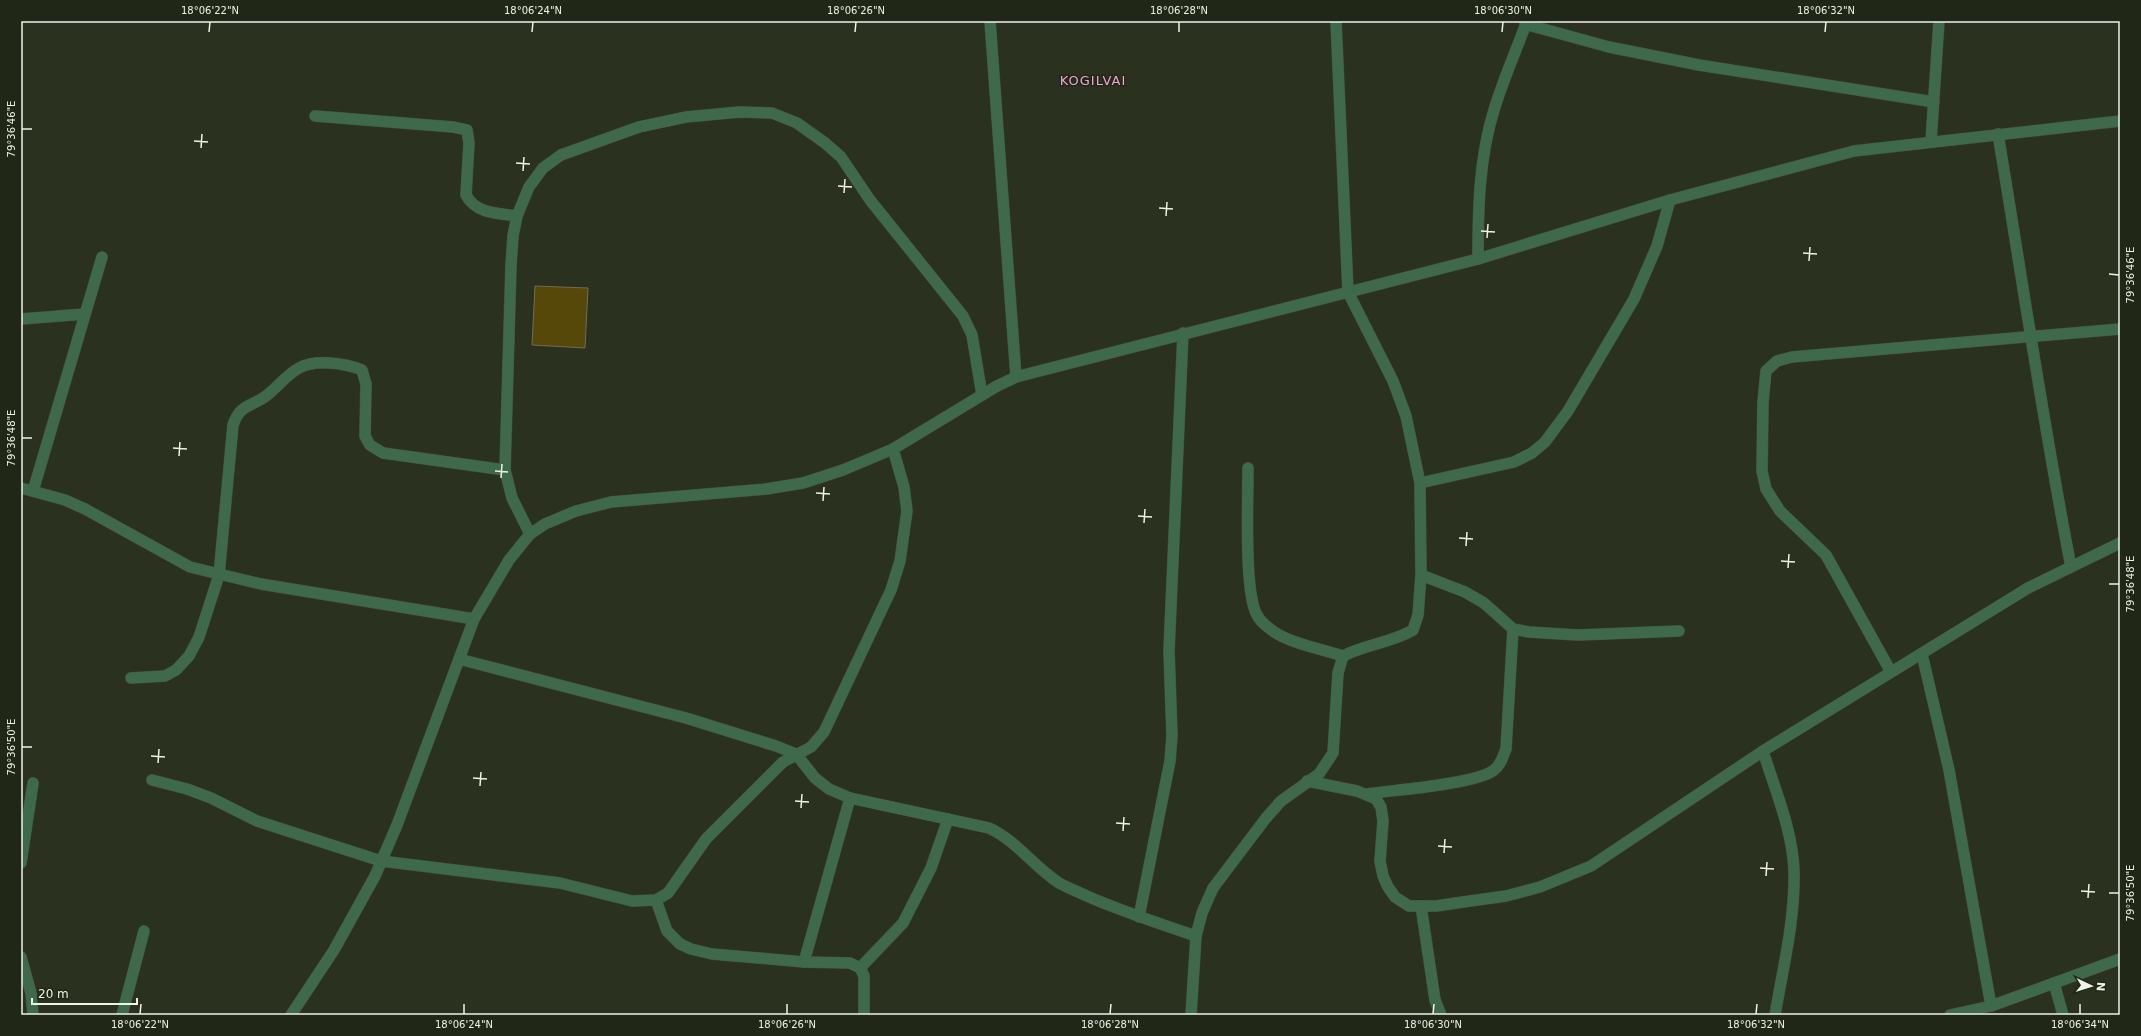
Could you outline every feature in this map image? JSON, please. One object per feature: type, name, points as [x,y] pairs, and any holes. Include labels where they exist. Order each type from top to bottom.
[{"type":"street","points":[[990,21],[1016,377]]},
{"type":"street","points":[[1191,1015],[1196,936],[1202,913],[1213,888],[1266,818],[1282,801],[1307,781],[1320,774],[1333,753],[1338,673],[1343,656],[1357,648],[1399,638],[1413,630],[1418,615],[1421,575],[1420,483],[1406,416],[1393,382],[1348,292],[1336,21]]},
{"type":"street","points":[[1931,141],[1939,21]]},
{"type":"street","points":[[1478,259],[1478,216],[1482,167],[1493,111],[1526,23],[1609,47],[1699,65],[1934,102]]},
{"type":"street","points":[[530,534],[512,498],[505,470],[512,258],[517,216],[529,188],[543,168],[561,155],[639,127],[694,116],[739,112],[772,113],[797,123],[825,143],[841,157],[870,200],[963,316],[972,335],[982,395]]},
{"type":"street","points":[[315,116],[453,127],[467,130],[469,143],[466,195],[469,201],[486,211],[517,216]]},
{"type":"street","points":[[291,1015],[334,950],[381,861],[397,825],[474,619],[510,560],[530,534],[545,524],[576,511],[611,502],[766,490],[803,483],[843,470],[893,449],[982,395],[1016,377],[1183,333],[1478,259],[1670,200],[1854,150],[2120,121]]},
{"type":"street","points":[[1998,134],[2032,336],[2050,459],[2071,567]]},
{"type":"street","points":[[1420,483],[1514,462],[1532,454],[1545,442],[1568,412],[1634,299],[1657,246],[1670,200]]},
{"type":"street","points":[[33,490],[102,257]]},
{"type":"street","points":[[21,319],[85,314]]},
{"type":"street","points":[[1892,672],[1826,555],[1780,511],[1766,489],[1762,471],[1763,402],[1766,371],[1777,361],[1792,357],[2120,329]]},
{"type":"street","points":[[1139,917],[1171,755],[1172,736],[1169,651],[1183,333]]},
{"type":"street","points":[[131,678],[164,676],[176,670],[189,656],[199,637],[219,575],[233,425],[236,416],[246,406],[266,397],[299,368],[308,365],[327,364],[355,367],[362,370],[366,384],[365,436],[370,445],[382,453],[505,470]]},
{"type":"street","points":[[152,780],[187,789],[211,798],[257,820],[381,861],[560,883],[632,901],[656,900],[668,893],[706,838],[783,762],[811,747],[824,732],[891,590],[900,561],[907,511],[904,487],[893,449]]},
{"type":"street","points":[[1248,468],[1250,573],[1252,597],[1257,614],[1269,629],[1282,637],[1343,656]]},
{"type":"street","points":[[21,488],[33,490],[65,500],[85,509],[190,566],[219,575],[260,584],[474,619]]},
{"type":"street","points":[[1307,781],[1367,794],[1376,799],[1381,807],[1383,821],[1380,861],[1388,887],[1400,902],[1408,906],[1470,901],[1540,887],[1590,866],[1763,751],[2028,588],[2120,543]]},
{"type":"street","points":[[1421,575],[1465,592],[1484,603],[1514,628],[1529,632],[1578,635],[1679,631]]},
{"type":"street","points":[[1367,794],[1445,784],[1475,778],[1494,771],[1501,762],[1506,749],[1514,628]]},
{"type":"street","points":[[1922,654],[1949,770],[1991,1006]]},
{"type":"street","points":[[459,659],[686,718],[776,746],[796,754],[815,778],[829,789],[850,798],[989,828],[1004,835],[1017,846],[1030,861],[1060,883],[1139,917],[1196,936]]},
{"type":"street","points":[[1763,751],[1786,826],[1794,871],[1792,908],[1775,1015]]},
{"type":"street","points":[[21,863],[33,782]]},
{"type":"street","points":[[804,962],[850,798]]},
{"type":"street","points":[[860,968],[903,923],[931,868],[948,819]]},
{"type":"street","points":[[656,900],[667,931],[680,944],[691,949],[712,954],[804,962],[850,963],[860,968],[864,976],[864,1015]]},
{"type":"street","points":[[1421,906],[1435,1000],[1441,1015]]},
{"type":"street","points":[[122,1015],[144,930]]},
{"type":"street","points":[[21,957],[31,993],[33,1015]]},
{"type":"street","points":[[1950,1015],[1991,1006],[2120,959]]},
{"type":"street","points":[[2054,983],[2063,1015]]},
{"type":"building","points":[[535,286],[588,288],[585,348],[532,345]]},
{"type":"district","name":"KOGILVAI","points":[[1093,80]]}]
